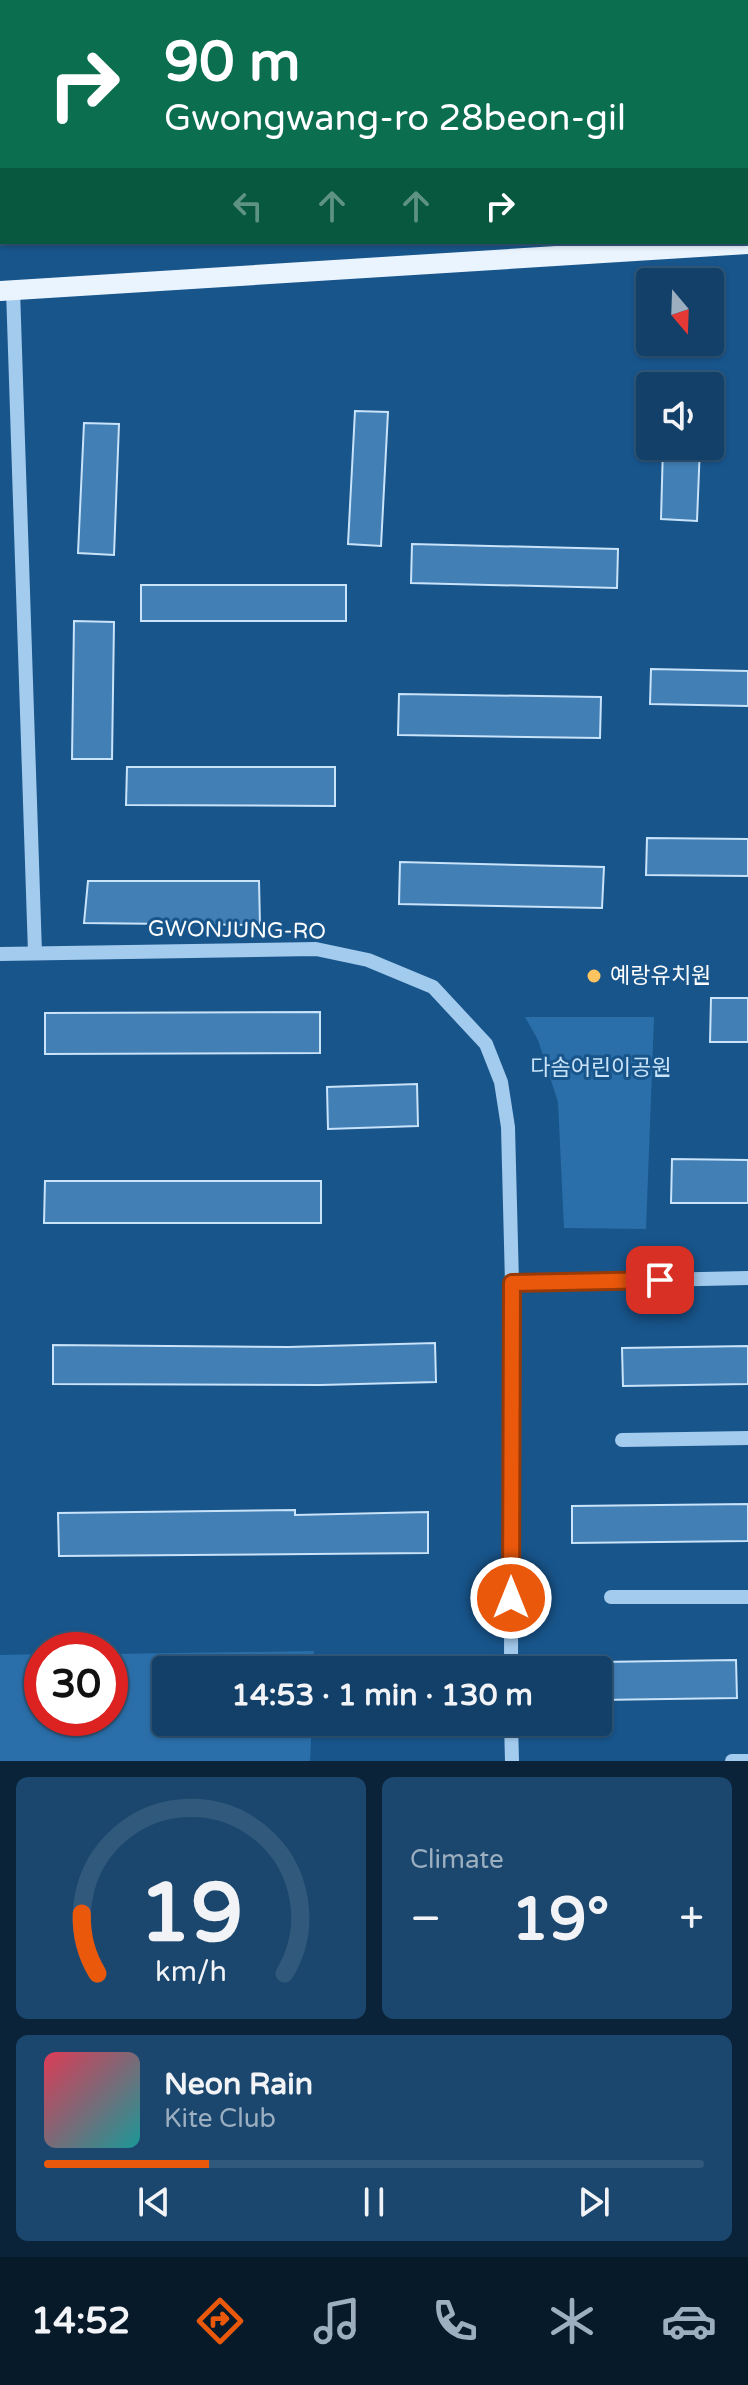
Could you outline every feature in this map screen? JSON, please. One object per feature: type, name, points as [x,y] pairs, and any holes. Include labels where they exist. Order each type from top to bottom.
[{"type":"main road","points":[[7,290],[748,244]]},
{"type":"street","points":[[7,290],[35,953]]},
{"type":"street","name":"GWONJUNG-RO","points":[[0,954],[316,949],[368,960],[433,987],[486,1044],[501,1082],[508,1127],[512,1283],[511,1656]]},
{"type":"street","points":[[512,1283],[748,1278]]},
{"type":"street","points":[[622,1440],[748,1438]]},
{"type":"street","points":[[611,1597],[748,1597]]},
{"type":"street","points":[[511,1736],[512,1761]]},
{"type":"street","points":[[732,1761],[748,1761]]},
{"type":"green space","name":"다솜어린이공원","points":[[525,1017],[654,1017],[646,1229],[564,1228],[558,1102],[538,1040]]},
{"type":"green space","points":[[314,1651],[314,1656],[152,1656],[152,1736],[311,1736],[310,1761],[0,1761],[0,1655],[24,1654],[24,1736],[128,1736],[128,1654]]},
{"type":"building","points":[[355,411],[388,412],[381,546],[348,544]]},
{"type":"building","points":[[84,423],[119,424],[114,555],[78,553]]},
{"type":"building","points":[[663,460],[699,460],[697,521],[661,519]]},
{"type":"building","points":[[412,544],[618,549],[617,588],[411,583]]},
{"type":"building","points":[[141,585],[346,585],[346,621],[141,621]]},
{"type":"building","points":[[74,621],[114,622],[112,759],[72,759]]},
{"type":"building","points":[[651,669],[748,671],[748,706],[650,704]]},
{"type":"building","points":[[399,694],[601,697],[600,738],[398,735]]},
{"type":"building","points":[[127,767],[335,767],[335,806],[126,805]]},
{"type":"building","points":[[647,838],[748,839],[748,876],[646,875]]},
{"type":"building","points":[[400,862],[604,867],[602,908],[399,904]]},
{"type":"building","points":[[88,881],[259,881],[260,925],[84,923]]},
{"type":"building","points":[[711,998],[748,998],[748,1042],[710,1042]]},
{"type":"building","points":[[320,1012],[320,1053],[45,1054],[45,1013]]},
{"type":"building","points":[[417,1084],[418,1126],[328,1129],[327,1087]]},
{"type":"building","points":[[672,1159],[748,1160],[748,1203],[671,1203]]},
{"type":"building","points":[[45,1181],[321,1181],[321,1223],[44,1223]]},
{"type":"building","points":[[435,1343],[436,1382],[53,1384],[53,1345],[288,1347]]},
{"type":"building","points":[[748,1346],[748,1384],[623,1386],[622,1348]]},
{"type":"building","points":[[748,1504],[748,1541],[572,1543],[572,1506]]},
{"type":"building","points":[[295,1510],[295,1515],[428,1512],[428,1553],[59,1556],[58,1513]]},
{"type":"building","points":[[736,1660],[737,1698],[612,1700],[612,1662]]},
{"type":"place","name":"예랑유치원","points":[[594,976]]},
{"type":"route","points":[[511,1598],[512,1283],[660,1280]]}]
